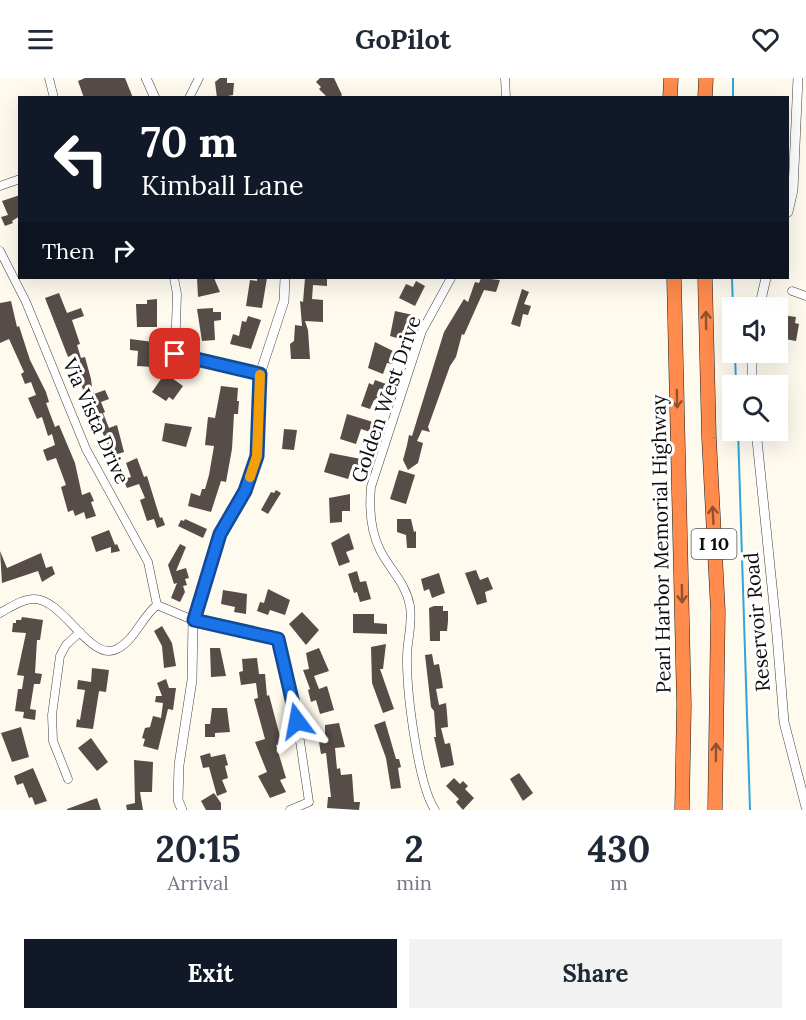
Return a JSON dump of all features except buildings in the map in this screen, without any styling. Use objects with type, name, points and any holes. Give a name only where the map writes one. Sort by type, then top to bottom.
[{"type":"highway","points":[[670,78],[670,96]]},
{"type":"highway","points":[[705,96],[706,78]]},
{"type":"highway","name":"Pearl Harbor Memorial Highway","points":[[674,279],[684,705],[682,810]]},
{"type":"highway","name":"I 10","points":[[705,279],[709,438],[718,612],[716,810]]},
{"type":"street","points":[[49,78],[54,96]]},
{"type":"street","points":[[146,78],[154,96]]},
{"type":"street","points":[[190,96],[199,78]]},
{"type":"street","points":[[505,78],[506,96]]},
{"type":"street","points":[[789,208],[793,190],[798,78]]},
{"type":"street","points":[[0,186],[18,180]]},
{"type":"street","name":"Via Vista Drive","points":[[0,251],[26,302],[86,449],[148,561],[157,605]]},
{"type":"street","points":[[174,279],[177,294],[175,354],[260,374]]},
{"type":"street","points":[[182,810],[178,800],[179,765],[192,680],[194,620],[220,534],[245,491],[257,456],[260,374],[284,301],[285,279]]},
{"type":"street","name":"Golden West Drive","points":[[435,810],[425,787],[406,660],[411,634],[410,607],[403,583],[380,551],[369,509],[371,487],[422,331],[451,279]]},
{"type":"street","points":[[762,297],[766,279]]},
{"type":"street","points":[[792,291],[806,296]]},
{"type":"street","name":"Reservoir Road","points":[[757,441],[784,722],[806,807]]},
{"type":"street","points":[[0,613],[26,600],[40,600],[54,606],[101,650],[114,651],[129,641],[138,626],[157,605],[194,620],[278,639],[297,721],[309,802],[290,810]]},
{"type":"street","points":[[68,778],[53,741],[52,715],[60,656],[66,645],[80,632]]},
{"type":"waterway","points":[[733,78],[733,96]]},
{"type":"waterway","points":[[732,279],[733,297]]},
{"type":"waterway","points":[[735,363],[736,375]]},
{"type":"waterway","points":[[738,441],[750,810]]},
{"type":"slow traffic","points":[[250,477],[257,456],[260,375]]},
{"type":"route","points":[[175,354],[260,374],[257,456],[245,491],[220,534],[194,620],[278,639],[297,721]]}]
